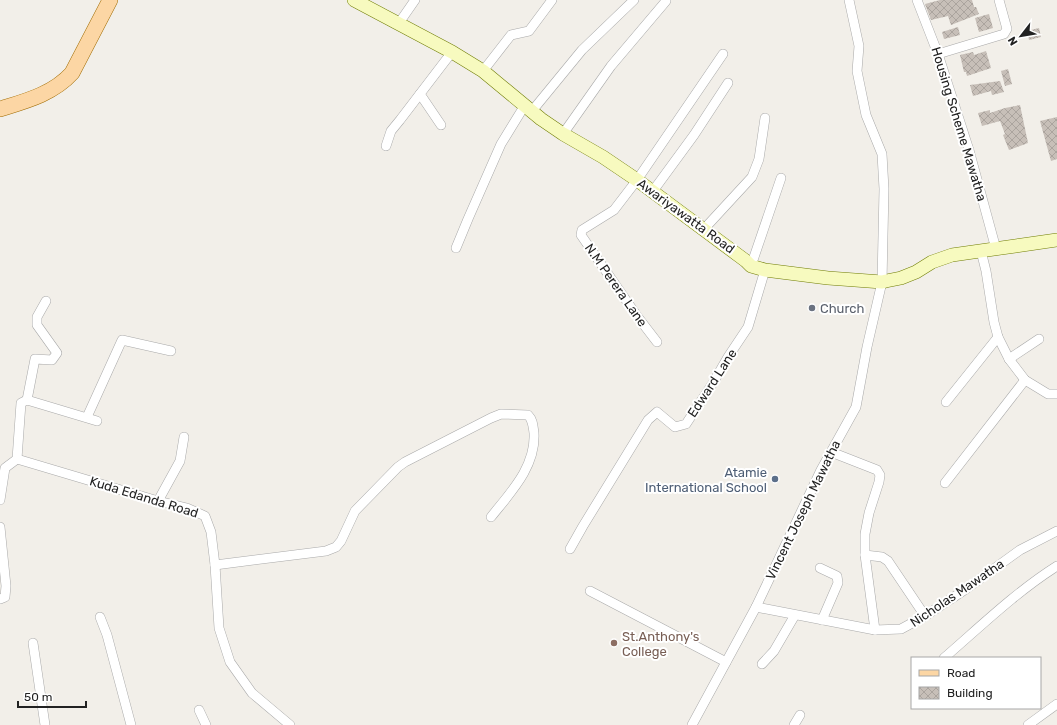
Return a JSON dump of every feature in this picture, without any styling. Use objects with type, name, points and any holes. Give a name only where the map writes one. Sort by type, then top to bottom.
[{"type":"main road","points":[[0,109],[28,101],[55,88],[66,80],[72,73],[110,0]]},
{"type":"street","name":"Awariyawatta Road","points":[[354,0],[452,52],[483,71],[528,108],[563,134],[604,158],[653,191],[751,266],[765,270],[828,278],[882,282],[901,278],[916,272],[932,262],[952,255],[1057,240]]},
{"type":"street","points":[[399,23],[415,0]]},
{"type":"street","points":[[483,71],[511,35],[529,31],[552,0]]},
{"type":"street","points":[[456,248],[501,144],[528,108],[582,50],[634,0]]},
{"type":"street","name":"Vincent Joseph Mawatha","points":[[692,725],[756,606],[821,470],[856,407],[867,347],[882,282],[884,189],[882,154],[866,115],[857,71],[859,46],[849,0]]},
{"type":"street","name":"Housing Scheme Mawatha","points":[[918,0],[938,54],[969,150],[996,249]]},
{"type":"street","points":[[938,54],[1004,34],[1007,29],[999,0]]},
{"type":"street","points":[[563,134],[612,66],[666,1]]},
{"type":"street","points":[[386,146],[390,131],[452,52]]},
{"type":"street","name":"N.M Perera Lane","points":[[657,342],[637,316],[581,235],[582,230],[614,210],[637,180],[723,54]]},
{"type":"street","points":[[653,191],[694,135],[728,83]]},
{"type":"street","points":[[420,94],[441,125]]},
{"type":"street","points":[[704,229],[752,177],[759,159],[765,118]]},
{"type":"street","points":[[751,266],[781,178]]},
{"type":"street","points":[[981,251],[986,271],[994,322],[998,337],[1009,359],[1025,380],[1048,394],[1057,394]]},
{"type":"street","name":"Edward Lane","points":[[570,549],[648,420],[657,412],[675,427],[686,424],[748,327],[765,270]]},
{"type":"street","points":[[27,400],[35,359],[52,360],[57,353],[37,325],[37,317],[46,301]]},
{"type":"street","points":[[946,402],[998,337]]},
{"type":"street","points":[[1009,359],[1039,339]]},
{"type":"street","points":[[87,418],[122,340],[171,351]]},
{"type":"street","points":[[945,484],[1025,380]]},
{"type":"street","points":[[0,500],[5,468],[17,459],[21,403],[27,400],[97,421]]},
{"type":"street","points":[[215,566],[326,551],[336,547],[341,541],[355,512],[398,467],[501,414],[528,415],[532,420],[534,437],[529,464],[519,482],[490,517]]},
{"type":"street","points":[[158,501],[180,461],[184,437]]},
{"type":"street","points":[[831,452],[877,470],[880,475],[869,513],[865,534],[865,555],[875,630]]},
{"type":"street","name":"Kuda Edanda Road","points":[[17,459],[158,501],[187,508],[205,516],[211,532],[219,628],[230,662],[252,693],[290,725]]},
{"type":"street","points":[[0,527],[6,586],[5,597],[0,599]]},
{"type":"street","name":"Nicholas Mawatha","points":[[756,606],[875,630],[901,629],[925,616],[966,589],[1020,550],[1057,531]]},
{"type":"street","points":[[865,555],[882,557],[888,561],[925,616]]},
{"type":"street","points":[[945,657],[1041,576],[1057,566]]},
{"type":"street","points":[[820,568],[836,576],[838,583],[822,620]]},
{"type":"street","points":[[590,591],[726,662]]},
{"type":"street","points":[[762,664],[774,652],[795,615]]},
{"type":"street","points":[[100,617],[107,635],[131,725]]},
{"type":"street","points":[[33,643],[45,725]]},
{"type":"street","points":[[1028,725],[1057,704]]},
{"type":"street","points":[[199,710],[206,725]]},
{"type":"street","points":[[794,725],[800,715]]},
{"type":"building","points":[[940,0],[972,0],[974,7],[976,7],[979,14],[951,25],[948,16],[931,20],[925,4]]},
{"type":"building","points":[[989,14],[993,28],[979,32],[975,18]]},
{"type":"building","points":[[958,27],[960,35],[944,39],[942,32]]},
{"type":"building","points":[[1039,28],[1041,37],[1029,40],[1027,31]]},
{"type":"building","points":[[986,51],[991,68],[967,76],[966,72],[964,72],[960,55],[973,52],[974,55]]},
{"type":"building","points":[[1008,69],[1012,84],[1005,86],[1001,71]]},
{"type":"building","points":[[1000,81],[1004,92],[992,95],[991,91],[973,96],[970,85]]},
{"type":"building","points":[[1020,105],[1028,143],[1009,150],[1003,135],[1005,134],[1000,121],[982,126],[978,113],[990,110],[990,113]]},
{"type":"building","points":[[1057,117],[1057,159],[1051,161],[1040,121]]},
{"type":"place","name":"Church","points":[[812,308]]},
{"type":"place","name":"Atamie International School","points":[[775,479]]},
{"type":"place","name":"St.Anthony's College","points":[[614,643]]}]
